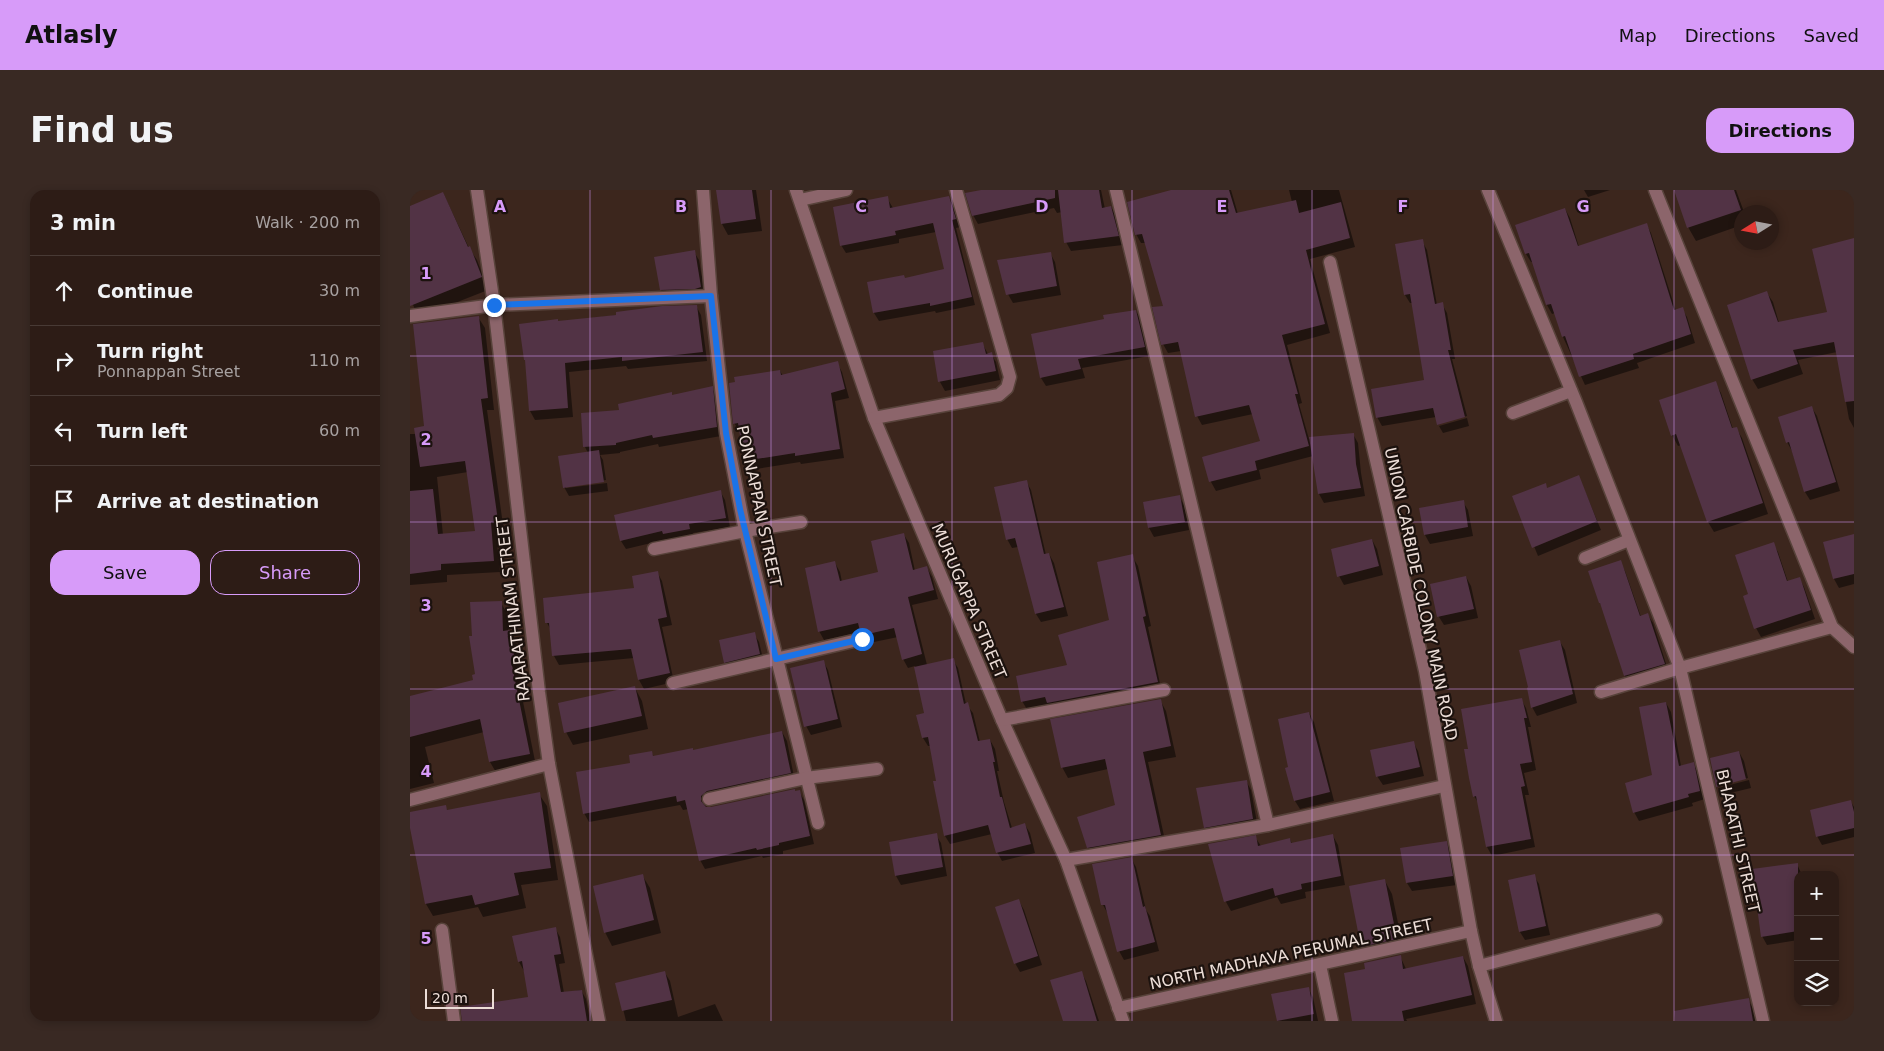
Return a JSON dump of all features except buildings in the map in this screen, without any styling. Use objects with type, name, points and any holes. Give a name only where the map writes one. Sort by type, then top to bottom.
[{"type":"street","name":"RAJARATHINAM STREET","points":[[477,190],[494,305],[549,764],[599,1021]]},
{"type":"street","name":"PONNAPPAN STREET","points":[[703,190],[711,296],[726,433],[745,531],[818,823]]},
{"type":"street","points":[[798,195],[846,190]]},
{"type":"street","points":[[874,418],[999,395],[1007,388],[1010,377],[956,190]]},
{"type":"street","points":[[1116,190],[1268,825]]},
{"type":"street","name":"BHARATHI STREET","points":[[1488,190],[1571,392],[1680,668],[1763,1021]]},
{"type":"street","points":[[1656,190],[1832,627],[1854,647]]},
{"type":"street","name":"MURUGAPPA STREET","points":[[798,195],[874,418],[1002,720],[1066,860],[1123,1021]]},
{"type":"street","name":"UNION CARBIDE COLONY MAIN ROAD","points":[[1330,262],[1425,672],[1471,931],[1479,966],[1496,1021]]},
{"type":"street","points":[[410,316],[494,305],[711,296]]},
{"type":"street","points":[[1513,413],[1571,392]]},
{"type":"street","points":[[654,549],[801,522]]},
{"type":"street","points":[[1585,558],[1629,540]]},
{"type":"street","points":[[1601,692],[1680,668],[1832,627]]},
{"type":"street","points":[[673,683],[862,639]]},
{"type":"street","points":[[1002,720],[1164,690]]},
{"type":"street","points":[[410,800],[549,764]]},
{"type":"street","points":[[709,799],[806,778],[877,769]]},
{"type":"street","points":[[1066,860],[1268,825],[1444,786]]},
{"type":"street","points":[[1479,966],[1656,920]]},
{"type":"street","points":[[442,930],[454,1021]]},
{"type":"street","name":"NORTH MADHAVA PERUMAL STREET","points":[[1118,1008],[1471,931]]},
{"type":"street","points":[[1320,965],[1332,1021]]},
{"type":"route","points":[[494,305],[711,296],[726,433],[740,509],[776,659],[862,639]]}]
